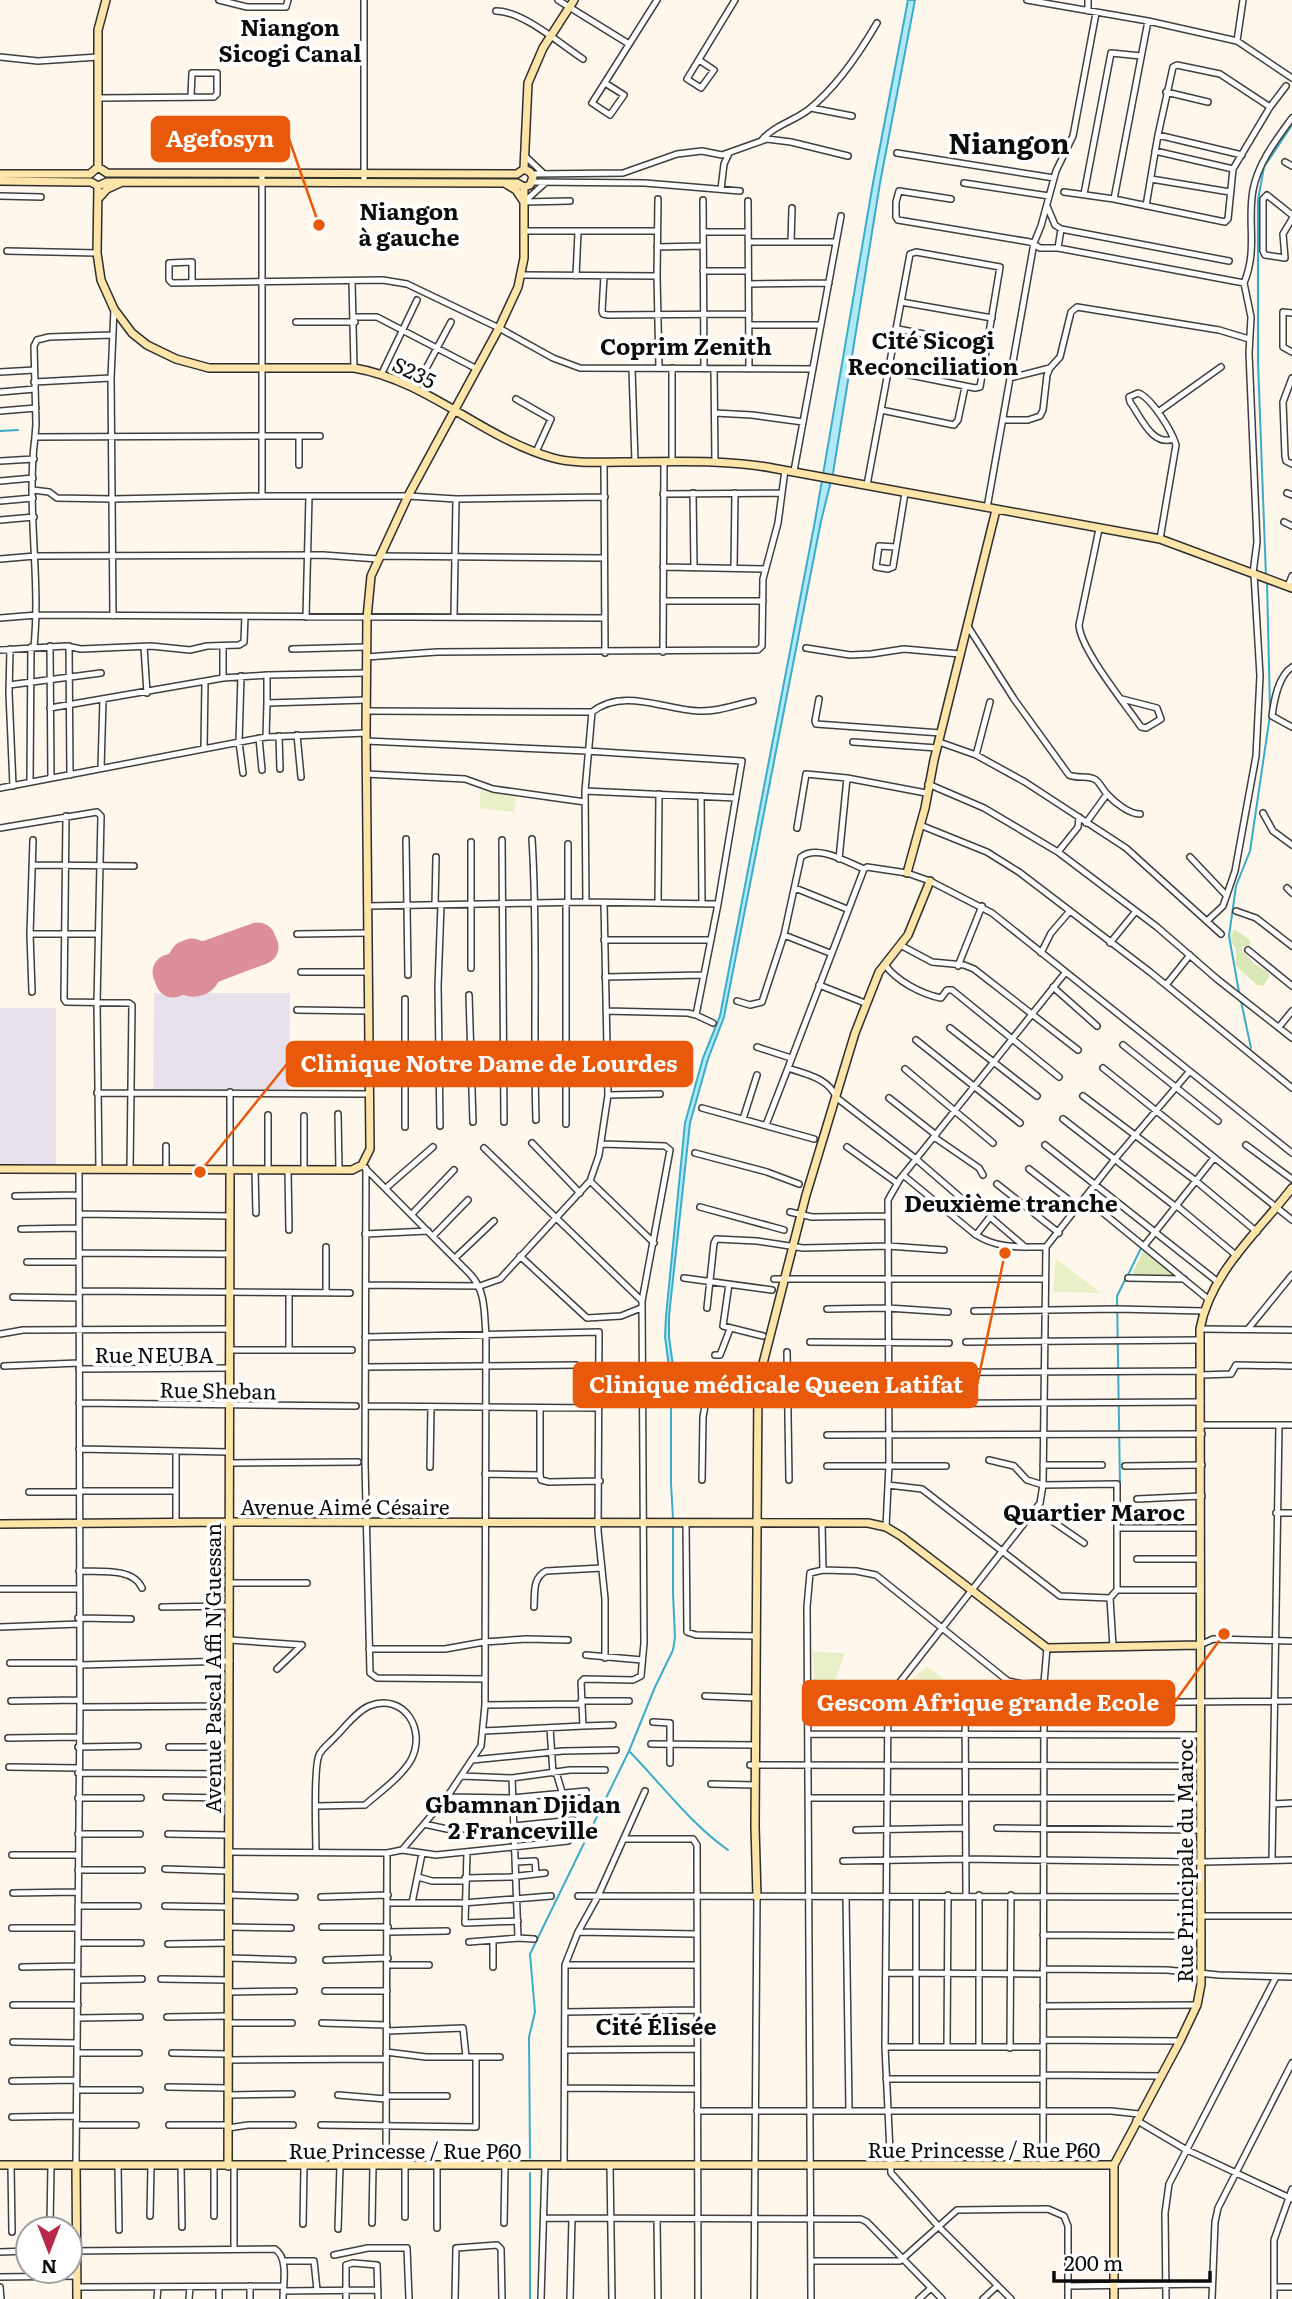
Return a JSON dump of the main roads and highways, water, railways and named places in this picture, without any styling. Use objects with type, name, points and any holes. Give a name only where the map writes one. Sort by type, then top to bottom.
[{"type":"water","points":[[908,0],[915,0],[880,183],[833,473],[821,521],[724,1017],[708,1059],[690,1123],[669,1316],[673,1366],[669,1367],[665,1337],[666,1316],[685,1123],[703,1058],[720,1016],[815,521],[873,183]]},
{"type":"waterway","points":[[1266,577],[1258,362],[1258,200],[1264,167],[1292,125]]},
{"type":"waterway","points":[[0,431],[18,430]]},
{"type":"waterway","points":[[1267,582],[1270,710]]},
{"type":"waterway","points":[[1239,992],[1229,936],[1236,886],[1250,851],[1270,715]]},
{"type":"waterway","points":[[1241,1001],[1251,1048]]},
{"type":"waterway","points":[[1128,1275],[1141,1248]]},
{"type":"waterway","points":[[1120,1486],[1117,1296],[1125,1280]]},
{"type":"waterway","points":[[671,1367],[673,1519]]},
{"type":"waterway","points":[[530,2158],[529,2037],[535,2012],[530,1954],[629,1751],[673,1650],[673,1524]]},
{"type":"waterway","points":[[630,1752],[689,1816],[728,1850]]},
{"type":"waterway","points":[[530,2173],[530,2299]]},
{"type":"place","name":"Agefosyn","points":[[319,225]]},
{"type":"place","name":"Clinique Notre Dame de Lourdes","points":[[200,1172]]},
{"type":"place","name":"Clinique médicale Queen Latifat","points":[[1005,1253]]},
{"type":"place","name":"Gescom Afrique grande Ecole","points":[[1224,1634]]},
{"type":"district","name":"Niangon Sicogi Canal","points":[[290,39]]},
{"type":"district","name":"Niangon","points":[[1009,142]]},
{"type":"district","name":"Niangon à gauche","points":[[409,223]]},
{"type":"district","name":"Coprim Zenith","points":[[686,345]]},
{"type":"district","name":"Cité Sicogi Reconciliation","points":[[933,352]]},
{"type":"district","name":"Deuxième tranche","points":[[1011,1202]]},
{"type":"district","name":"Quartier Maroc","points":[[1094,1511]]},
{"type":"district","name":"Gbamnan Djidan 2 Franceville","points":[[523,1816]]},
{"type":"district","name":"Cité Élisée","points":[[656,2025]]}]
